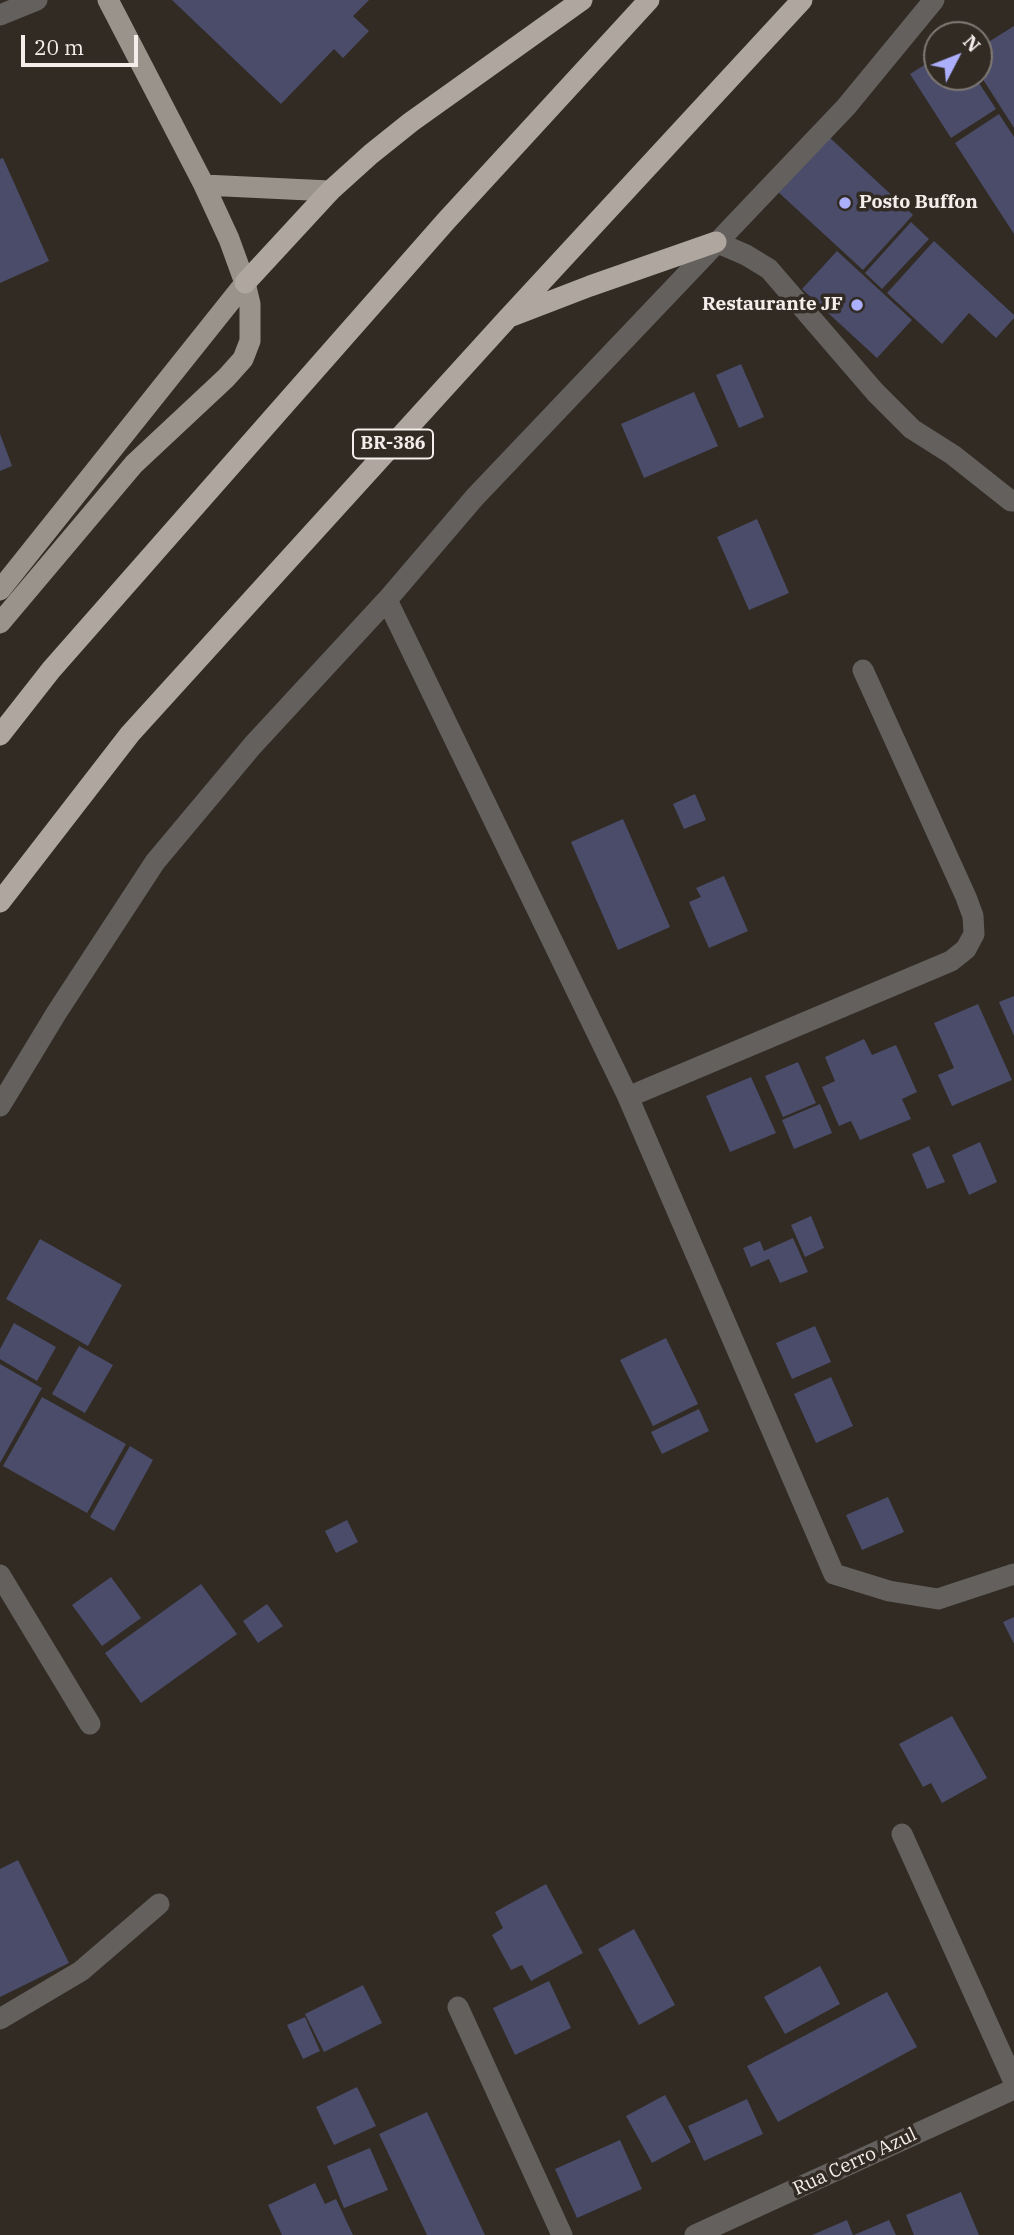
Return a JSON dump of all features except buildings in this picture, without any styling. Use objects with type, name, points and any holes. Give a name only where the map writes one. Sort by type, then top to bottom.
[{"type":"highway","points":[[0,735],[61,660],[437,232],[649,0]]},
{"type":"highway","name":"BR-386","points":[[0,901],[130,734],[507,318],[802,0]]},
{"type":"highway","points":[[246,283],[330,191],[411,122],[576,2]]},
{"type":"highway","points":[[507,318],[716,242]]},
{"type":"main road","points":[[0,622],[134,464],[243,359],[250,341],[251,322],[246,283],[229,239],[108,0]]},
{"type":"main road","points":[[204,185],[330,191]]},
{"type":"main road","points":[[0,590],[246,283]]},
{"type":"street","points":[[0,15],[37,0]]},
{"type":"street","points":[[0,1106],[57,1012],[155,862],[254,745],[387,600],[475,497],[846,107],[934,0]]},
{"type":"street","points":[[716,242],[746,255],[769,270],[875,392],[912,429],[953,455],[1014,501]]},
{"type":"street","points":[[387,600],[628,1097],[834,1574],[889,1591],[938,1599],[1014,1574]]},
{"type":"street","points":[[628,1097],[951,961],[966,949],[974,934],[973,916],[966,897],[863,670]]},
{"type":"street","points":[[0,1575],[90,1724]]},
{"type":"street","points":[[902,1834],[1014,2082]]},
{"type":"street","points":[[0,2019],[81,1971],[159,1904]]},
{"type":"street","points":[[458,2007],[562,2235]]},
{"type":"street","name":"Rua Cerro Azul","points":[[695,2235],[1014,2089]]},
{"type":"place","name":"Posto Buffon","points":[[845,203]]},
{"type":"place","name":"Restaurante JF","points":[[857,305]]}]
